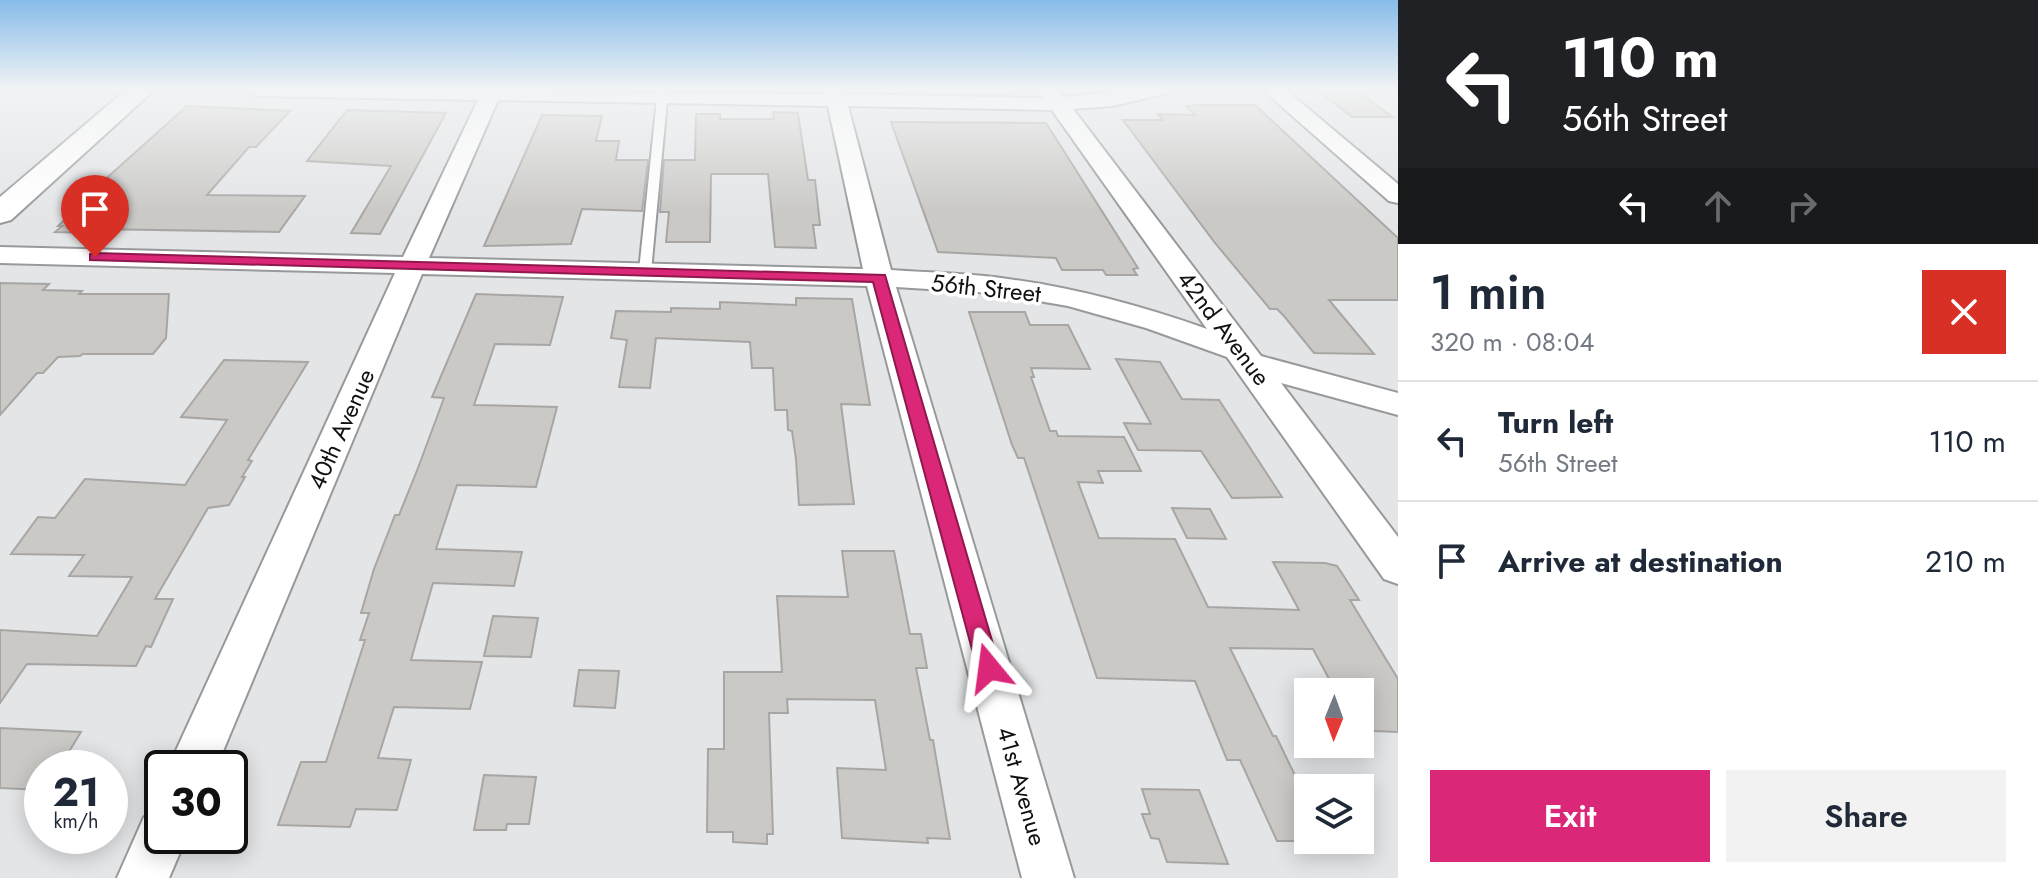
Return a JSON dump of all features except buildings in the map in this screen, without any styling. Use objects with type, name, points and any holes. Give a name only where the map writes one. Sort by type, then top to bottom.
[{"type":"main road","points":[[0,213],[95,131]]},
{"type":"street","name":"40th Avenue","points":[[200,750],[474,131]]},
{"type":"street","name":"41st Avenue","points":[[844,131],[879,278],[1048,878]]},
{"type":"street","name":"42nd Avenue","points":[[1078,131],[1398,567]]},
{"type":"street","points":[[1321,131],[1398,196]]},
{"type":"street","name":"56th Street","points":[[0,255],[879,278],[1008,287],[1086,302],[1183,330],[1247,358],[1398,404]]},
{"type":"street","points":[[143,878],[154,854]]},
{"type":"lane","points":[[645,271],[658,131]]},
{"type":"route","points":[[95,257],[879,278],[989,668]]}]
